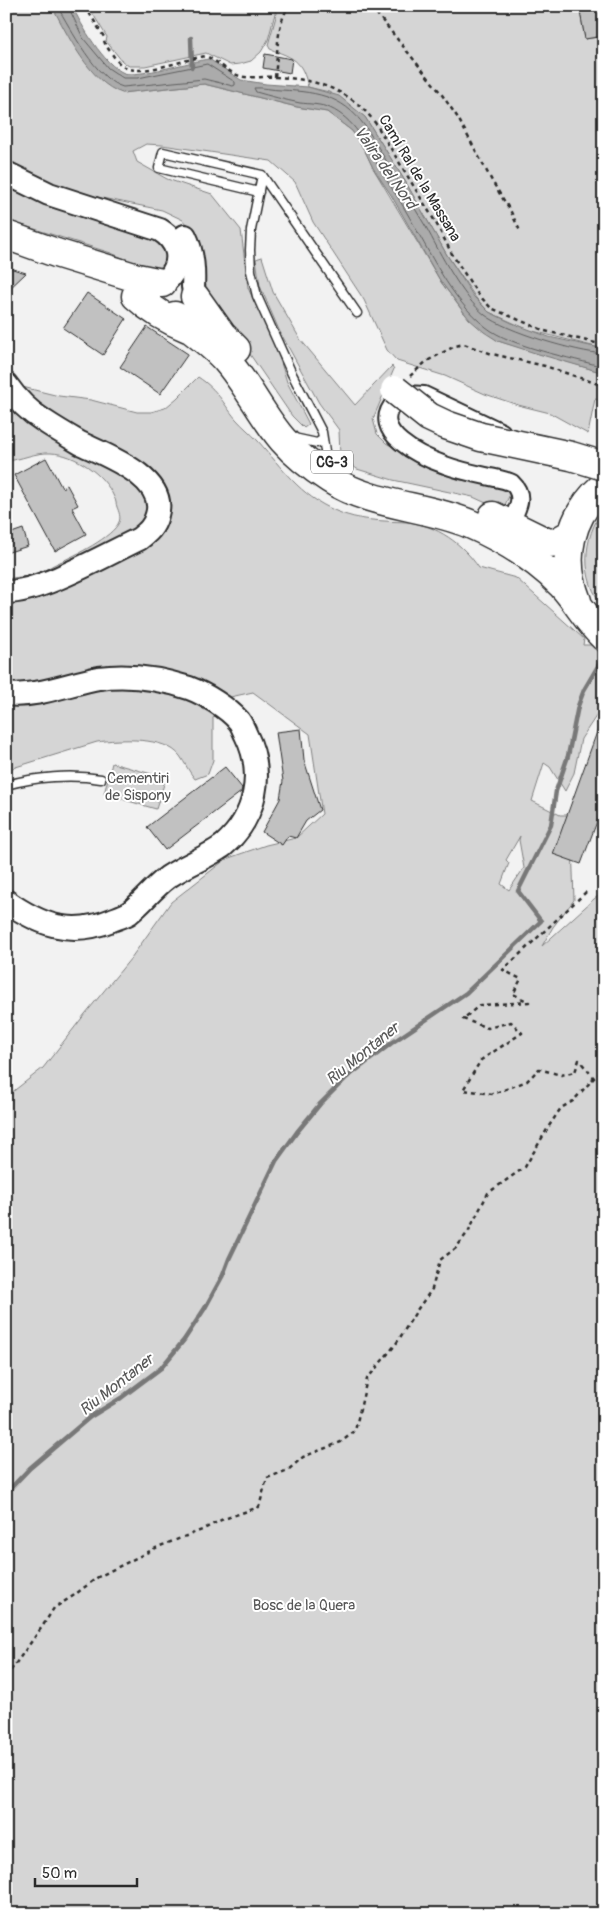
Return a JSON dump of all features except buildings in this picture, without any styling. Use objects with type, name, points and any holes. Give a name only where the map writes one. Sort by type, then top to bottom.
[{"type":"highway","name":"CG-3","points":[[6,235],[56,253],[137,278],[172,298],[222,335],[248,364],[287,422],[352,474],[364,480],[463,504],[521,538],[590,623],[604,637]]},
{"type":"highway","name":"CG-3","points":[[6,250],[99,281],[172,298],[201,337],[226,360],[277,432],[297,454],[330,479],[349,489],[382,500],[442,514],[489,533],[548,542],[557,542],[571,534]]},
{"type":"highway","points":[[394,398],[446,425],[494,440],[552,452],[604,466]]},
{"type":"highway","points":[[552,452],[565,458],[576,467],[585,480],[587,490],[585,505]]},
{"type":"highway","name":"CG-3","points":[[578,606],[571,587],[568,569],[568,551],[571,534],[585,505],[604,485]]},
{"type":"main road","points":[[6,173],[63,199],[157,217],[175,224],[187,238],[194,273],[172,298]]},
{"type":"main road","points":[[6,384],[23,406],[43,421],[138,473],[155,490],[159,505],[153,526],[148,533],[139,539],[30,589],[6,592]]},
{"type":"main road","points":[[6,694],[42,691],[100,678],[157,680],[190,689],[214,700],[239,721],[250,744],[257,772],[253,798],[244,822],[223,845],[167,878],[128,914],[96,927],[70,929],[49,925],[6,901]]},
{"type":"street","points":[[521,538],[520,501],[516,487],[508,480],[444,465],[397,439],[387,424],[394,398],[412,394],[424,395],[528,444],[604,470]]},
{"type":"lane","points":[[259,192],[159,168],[163,152],[262,175],[357,313]]},
{"type":"lane","points":[[262,175],[251,230],[251,271],[257,296],[292,374],[322,432],[317,446]]},
{"type":"lane","points":[[277,432],[317,446],[349,489]]},
{"type":"lane","points":[[6,785],[18,782],[86,776],[102,779]]},
{"type":"path","name":"Camí Ral de la Massana","points":[[85,6],[104,36],[103,41],[116,60],[128,69],[142,69],[206,56],[240,76],[275,76],[309,80],[325,84],[340,91],[368,113],[436,223],[472,286],[491,308],[545,331],[604,345]]},
{"type":"path","points":[[275,76],[283,15],[289,6]]},
{"type":"path","points":[[372,6],[440,92],[458,118],[511,212],[520,232]]},
{"type":"path","points":[[415,6],[442,6]]},
{"type":"path","points":[[394,398],[419,367],[455,346],[464,344],[492,354],[545,366],[604,386]]},
{"type":"path","points":[[586,892],[503,970],[520,979],[513,994],[529,1002],[480,1005],[463,1019],[488,1028],[511,1022],[522,1033],[481,1060],[463,1090],[493,1094],[527,1081],[539,1069],[561,1075],[575,1072],[579,1060],[594,1078]]},
{"type":"path","points":[[6,1677],[54,1608],[107,1572],[160,1546],[202,1530],[220,1520],[259,1507],[267,1478],[288,1470],[303,1456],[341,1442],[355,1431],[367,1379],[396,1344],[432,1290],[440,1260],[456,1248],[468,1232],[488,1193],[526,1167],[561,1108],[573,1101],[594,1078],[604,1071]]},
{"type":"green space","points":[[6,6],[52,6],[69,36],[122,93],[204,84],[297,107],[327,112],[352,131],[441,282],[464,313],[498,341],[604,373],[604,401],[595,399],[588,434],[550,413],[485,394],[445,376],[397,361],[387,350],[364,300],[313,222],[295,182],[271,161],[162,145],[146,144],[133,151],[137,162],[167,179],[212,194],[241,230],[248,288],[277,350],[287,382],[309,424],[304,428],[292,416],[249,353],[219,321],[215,304],[206,286],[192,233],[183,220],[162,210],[77,193],[46,181],[6,161]]},
{"type":"green space","points":[[88,6],[277,6],[268,40],[261,52],[251,61],[230,65],[206,53],[145,66],[129,66],[122,61],[106,41],[107,37]]},
{"type":"green space","points":[[279,6],[579,6],[585,39],[604,36],[604,349],[529,330],[489,312],[476,298],[447,255],[405,181],[365,117],[329,92],[308,87],[303,71],[296,61],[270,49],[268,45]]},
{"type":"green space","points":[[6,184],[162,240],[168,257],[158,269],[146,268],[111,253],[6,220]]},
{"type":"green space","points":[[262,257],[273,292],[300,339],[355,405],[392,366],[394,369],[373,419],[377,434],[386,443],[439,473],[460,480],[505,488],[510,494],[504,507],[495,507],[473,497],[393,480],[357,469],[340,456],[339,430],[319,403],[279,330],[260,286],[256,259]]},
{"type":"green space","name":"Bosc de la Quera","points":[[198,377],[215,392],[236,419],[292,480],[323,505],[353,517],[407,522],[429,527],[439,532],[465,551],[479,568],[516,578],[584,639],[583,645],[592,645],[604,653],[604,704],[581,739],[574,773],[565,791],[550,767],[544,763],[532,801],[560,815],[571,815],[574,900],[553,927],[542,946],[604,892],[604,1914],[6,1914],[6,1097],[43,1068],[131,958],[171,902],[226,859],[266,845],[296,838],[322,814],[310,734],[253,692],[226,698],[213,718],[213,760],[208,774],[195,779],[180,756],[173,750],[164,745],[141,740],[97,742],[6,770],[6,579],[36,574],[83,551],[109,534],[115,528],[120,518],[115,499],[109,489],[96,473],[79,461],[60,454],[51,453],[6,461],[6,383],[59,396],[91,400],[137,412],[151,412],[165,408]],"holes":[[[520,836],[524,868],[509,890],[501,884],[509,863],[506,860]]]},
{"type":"green space","points":[[604,509],[604,607],[596,596],[591,584],[587,558],[591,532]]},
{"type":"green space","name":"Cementiri de Sispony","points":[[112,763],[166,778],[156,809],[104,794]]},
{"type":"water","name":"Valira del Nord","points":[[52,6],[72,6],[87,34],[101,53],[108,62],[124,73],[141,73],[209,59],[241,80],[308,87],[339,96],[365,117],[474,297],[489,312],[512,323],[549,337],[604,349],[604,373],[498,341],[469,319],[441,282],[352,131],[327,112],[297,107],[204,84],[122,93],[110,88],[90,68],[72,43]]},
{"type":"waterway","points":[[191,38],[192,67]]},
{"type":"waterway","name":"Riu Montaner","points":[[6,1493],[30,1468],[90,1417],[121,1398],[161,1368],[184,1340],[205,1308],[223,1275],[276,1161],[320,1104],[346,1078],[393,1042],[466,993],[541,921],[518,891],[551,825],[556,791],[568,756],[578,706],[584,690],[604,656]]}]
